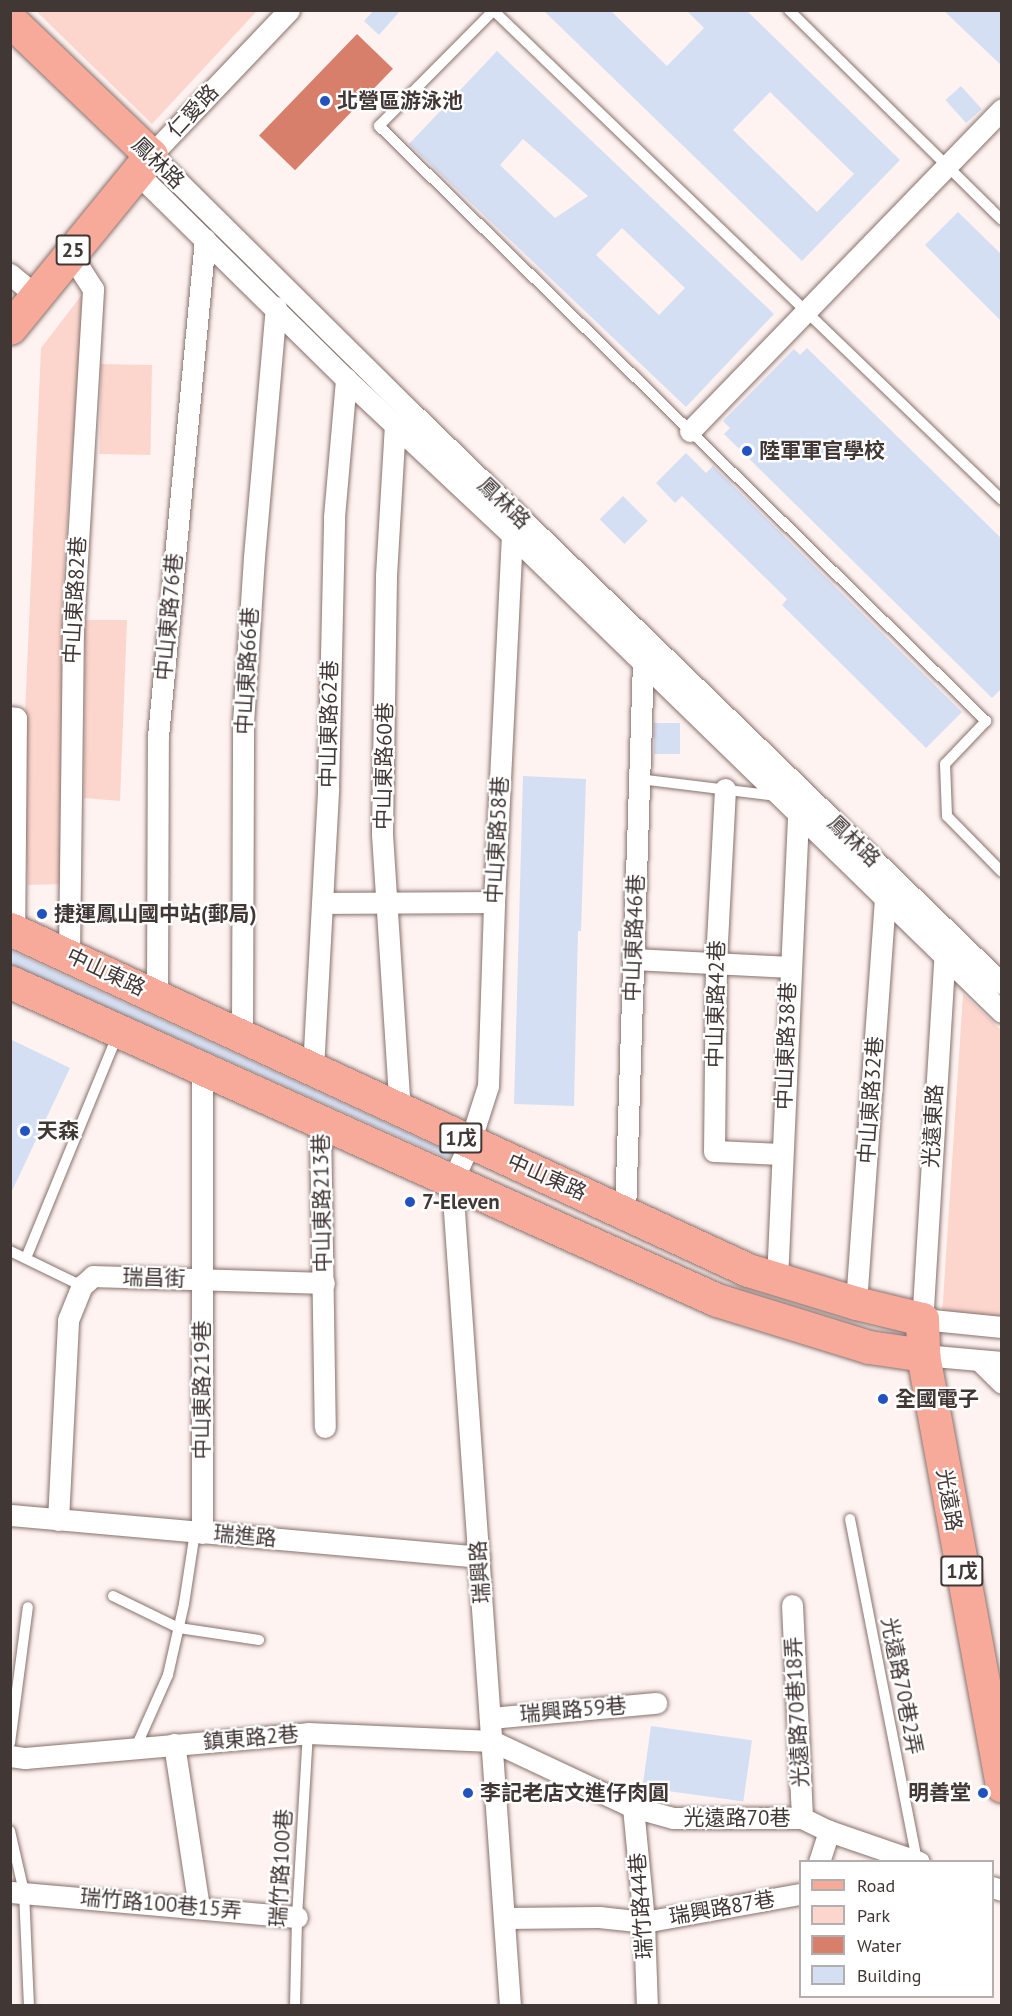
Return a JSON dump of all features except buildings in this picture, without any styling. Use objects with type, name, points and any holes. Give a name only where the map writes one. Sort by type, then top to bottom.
[{"type":"main road","name":"鳳林路","points":[[10,20],[144,164]]},
{"type":"main road","name":"鳳林路","points":[[10,49],[144,164]]},
{"type":"main road","name":"仁愛路","points":[[10,328],[144,164]]},
{"type":"main road","name":"中山東路","points":[[12,930],[625,1213],[777,1280],[922,1319]]},
{"type":"main road","name":"中山東路","points":[[10,982],[717,1300],[869,1347],[923,1355]]},
{"type":"main road","name":"光遠路","points":[[922,1319],[923,1355],[1002,1786]]},
{"type":"street","name":"仁愛路","points":[[144,164],[289,10]]},
{"type":"street","points":[[690,431],[1002,109]]},
{"type":"street","name":"鳳林路","points":[[144,164],[205,239],[276,307],[345,379],[512,536],[1002,1012]]},
{"type":"street","name":"鳳林路","points":[[144,164],[419,421],[1002,984]]},
{"type":"street","name":"中山東路76巷","points":[[157,995],[158,736],[205,239]]},
{"type":"street","name":"中山東路82巷","points":[[69,955],[73,627],[93,289],[70,253]]},
{"type":"street","points":[[10,274],[35,295]]},
{"type":"street","name":"中山東路66巷","points":[[242,1035],[243,723],[254,557],[276,307]]},
{"type":"street","name":"中山東路62巷","points":[[313,1069],[323,903],[334,517],[345,379]]},
{"type":"street","name":"中山東路60巷","points":[[395,424],[386,577],[382,834],[400,1108]]},
{"type":"street","name":"中山東路58巷","points":[[471,1142],[488,1086],[494,902],[512,536]]},
{"type":"street","name":"中山東路46巷","points":[[625,1213],[643,663]]},
{"type":"street","points":[[10,717],[16,718],[12,930]]},
{"type":"street","name":"中山東路42巷","points":[[725,789],[716,963],[714,1151],[782,1154]]},
{"type":"street","name":"中山東路38巷","points":[[777,1280],[798,813]]},
{"type":"street","name":"中山東路32巷","points":[[856,1303],[885,897]]},
{"type":"street","points":[[323,903],[494,902]]},
{"type":"street","name":"光遠東路","points":[[922,1319],[943,955],[948,933]]},
{"type":"street","points":[[634,959],[790,967]]},
{"type":"street","name":"中山東路219巷","points":[[198,1532],[202,1280],[202,1067]]},
{"type":"street","name":"中山東路213巷","points":[[320,1122],[324,1283]]},
{"type":"street","name":"瑞興路","points":[[471,1142],[452,1182],[510,2006]]},
{"type":"street","name":"瑞昌街","points":[[82,1286],[93,1276],[324,1283]]},
{"type":"street","points":[[324,1283],[325,1427]]},
{"type":"street","points":[[58,1520],[68,1320],[82,1286]]},
{"type":"street","name":"中山東路","points":[[922,1319],[1002,1327]]},
{"type":"street","name":"中山東路","points":[[923,1355],[1002,1362]]},
{"type":"street","points":[[980,1361],[1002,1383]]},
{"type":"street","name":"瑞進路","points":[[10,1515],[479,1557]]},
{"type":"street","name":"光遠路70巷18弄","points":[[792,1605],[802,1818]]},
{"type":"street","name":"瑞興路59巷","points":[[490,1718],[656,1703]]},
{"type":"street","name":"鎮東路2巷","points":[[10,1756],[25,1758],[308,1732],[492,1741]]},
{"type":"street","name":"光遠路70巷","points":[[492,1741],[633,1808],[673,1818],[802,1818],[829,1831],[915,1860]]},
{"type":"street","points":[[174,1744],[199,1908]]},
{"type":"street","name":"瑞竹路44巷","points":[[633,1808],[644,1922],[647,2006]]},
{"type":"street","points":[[820,1860],[829,1831]]},
{"type":"street","name":"瑞竹路100巷15弄","points":[[17,1892],[297,1917]]},
{"type":"street","name":"瑞興路87巷","points":[[504,1918],[599,1917],[644,1922],[799,1894]]},
{"type":"lane","points":[[789,10],[1002,220]]},
{"type":"lane","points":[[1002,500],[494,11],[379,126],[986,721],[945,764],[946,816],[1002,872]]},
{"type":"lane","points":[[639,779],[781,796]]},
{"type":"lane","points":[[26,1258],[120,1031]]},
{"type":"lane","points":[[10,1251],[82,1286]]},
{"type":"lane","name":"光遠路70巷2弄","points":[[850,1519],[918,1860]]},
{"type":"lane","points":[[136,1747],[168,1675],[198,1532]]},
{"type":"lane","points":[[113,1596],[179,1628],[259,1640]]},
{"type":"lane","points":[[10,1743],[28,1607]]},
{"type":"lane","name":"瑞竹路100巷","points":[[295,2006],[297,1917],[308,1732]]},
{"type":"lane","points":[[10,1831],[29,2006]]},
{"type":"green space","points":[[36,11],[257,11],[152,124]]},
{"type":"green space","points":[[84,292],[62,598],[63,884],[28,885],[23,760],[41,348]]},
{"type":"green space","points":[[101,364],[152,365],[150,455],[99,454]]},
{"type":"green space","points":[[85,620],[127,620],[120,801],[84,798]]},
{"type":"green space","points":[[963,994],[1001,1030],[1001,1322],[942,1316]]},
{"type":"water","name":"北營區游泳池","points":[[357,34],[393,69],[295,170],[259,135]]},
{"type":"place","name":"北營區游泳池","points":[[325,101]]},
{"type":"place","name":"陸軍軍官學校","points":[[747,451]]},
{"type":"place","name":"捷運鳳山國中站(郵局)","points":[[42,914]]},
{"type":"place","name":"天森","points":[[25,1131]]},
{"type":"place","name":"7-Eleven","points":[[410,1202]]},
{"type":"place","name":"全國電子","points":[[883,1399]]},
{"type":"place","name":"李記老店文進仔肉圓","points":[[468,1793]]},
{"type":"place","name":"明善堂","points":[[983,1793]]}]
